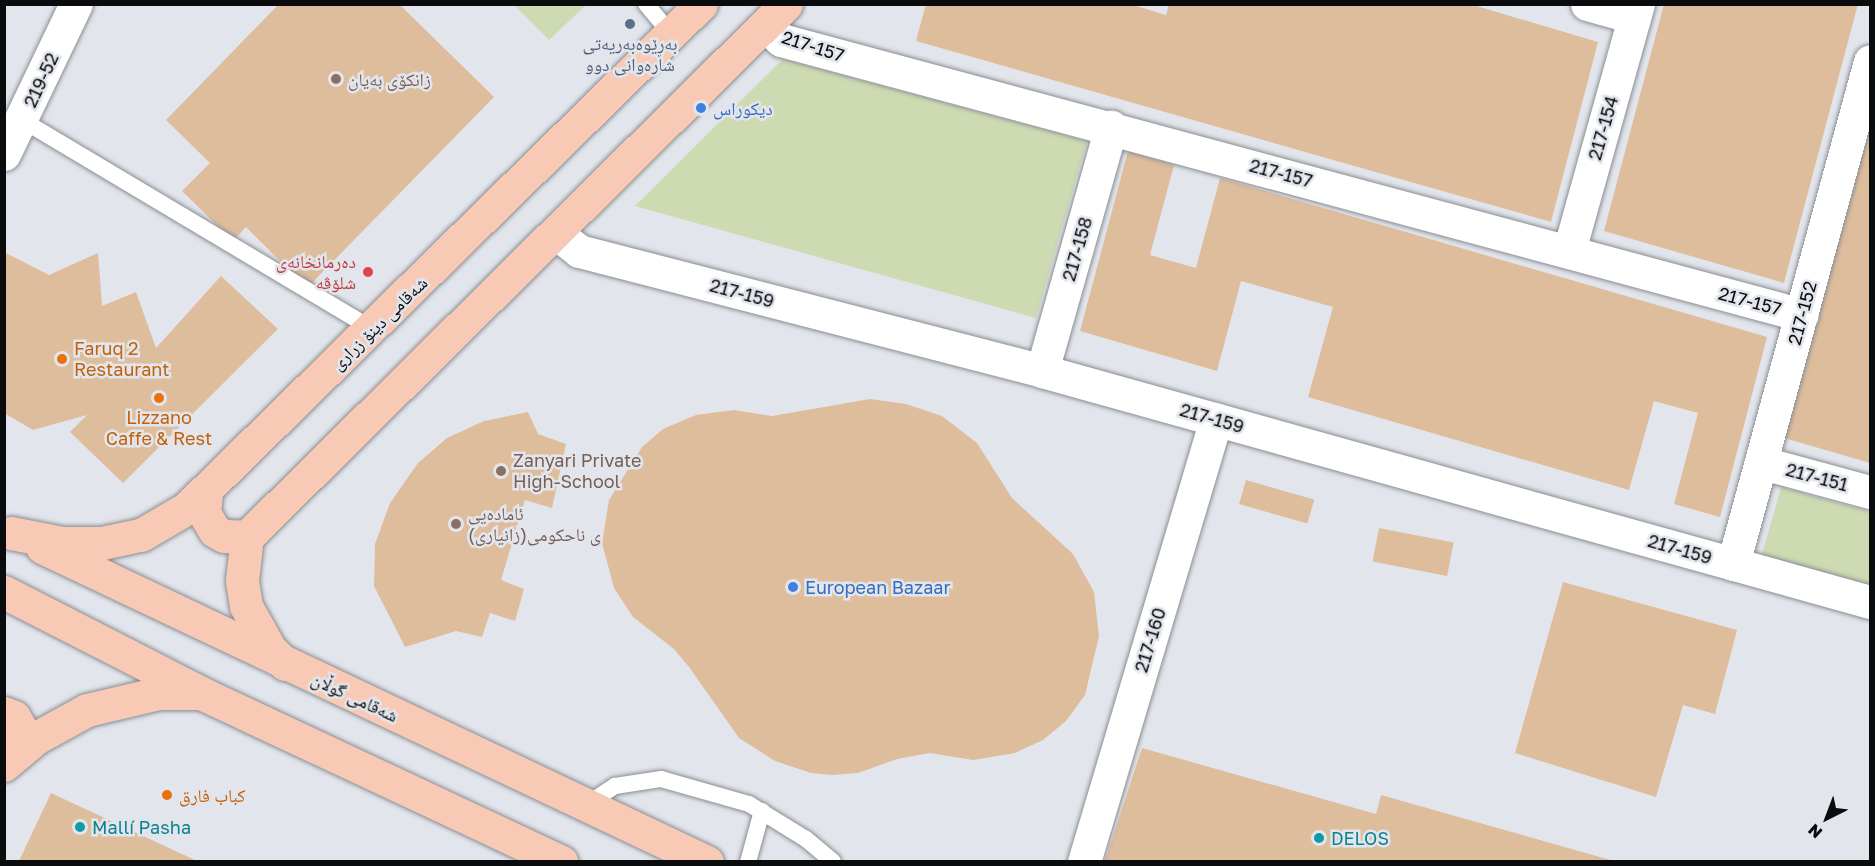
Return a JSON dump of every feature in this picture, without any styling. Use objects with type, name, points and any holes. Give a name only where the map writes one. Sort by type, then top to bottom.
[{"type":"main road","name":"شەقامی دینۆ زراری","points":[[8,531],[80,544],[123,540],[158,527],[206,493],[701,4]]},
{"type":"main road","points":[[285,664],[270,649],[246,606],[242,580],[247,537],[776,15]]},
{"type":"main road","points":[[206,493],[204,513],[215,531],[224,536],[247,537]]},
{"type":"main road","name":"شەقامی گوڵان","points":[[8,531],[585,806],[707,861]]},
{"type":"main road","points":[[4,592],[201,693],[561,861]]},
{"type":"main road","points":[[10,760],[36,738],[87,710],[159,693],[201,693]]},
{"type":"main road","points":[[4,713],[14,717],[22,731],[10,760]]},
{"type":"street","name":"219-52","points":[[4,154],[76,4]]},
{"type":"street","points":[[1587,4],[1636,11]]},
{"type":"street","name":"217-154","points":[[1569,251],[1636,11]]},
{"type":"street","name":"217-157","points":[[776,15],[781,40],[1111,127],[1802,315]]},
{"type":"street","name":"217-152","points":[[1734,564],[1870,62]]},
{"type":"street","name":"217-158","points":[[1042,371],[1111,127]]},
{"type":"street","name":"217-159","points":[[556,233],[579,251],[1042,371],[1870,602]]},
{"type":"street","name":"217-160","points":[[1083,861],[1216,419]]},
{"type":"street","name":"217-151","points":[[1763,463],[1870,492]]},
{"type":"lane","points":[[646,4],[672,35]]},
{"type":"lane","points":[[22,120],[372,329]]},
{"type":"lane","points":[[585,806],[615,786],[662,779],[718,793],[762,811],[836,860]]},
{"type":"lane","points":[[748,861],[762,811]]},
{"type":"green space","points":[[514,5],[586,5],[549,40]]},
{"type":"green space","points":[[783,59],[1087,141],[1036,318],[635,206]]},
{"type":"green space","points":[[1781,487],[1870,512],[1870,589],[1761,558]]},
{"type":"building","points":[[279,4],[399,4],[494,97],[307,288],[246,227],[233,241],[182,191],[210,163],[166,120]]},
{"type":"building","points":[[926,4],[1130,4],[1166,15],[1169,4],[1470,4],[1598,42],[1551,222],[916,41]]},
{"type":"building","points":[[1664,4],[1858,4],[1784,283],[1604,231]]},
{"type":"building","points":[[1870,125],[1870,463],[1784,438]]},
{"type":"building","points":[[1128,151],[1174,165],[1150,255],[1196,268],[1220,178],[1767,337],[1720,517],[1674,504],[1698,413],[1654,401],[1629,490],[1308,397],[1333,307],[1241,281],[1217,371],[1080,331]]},
{"type":"building","points":[[4,252],[49,275],[98,253],[102,306],[136,292],[156,348],[221,276],[278,329],[123,483],[70,432],[87,415],[33,430],[4,413]]},
{"type":"building","points":[[870,399],[906,404],[942,416],[977,443],[1012,498],[1073,554],[1094,592],[1099,636],[1085,695],[1066,721],[1043,740],[1015,753],[973,760],[930,753],[897,759],[858,773],[832,775],[811,773],[775,761],[739,738],[674,649],[633,617],[614,588],[602,543],[609,500],[642,447],[663,429],[696,415],[734,410],[772,416]]},
{"type":"building","points":[[528,412],[538,434],[566,444],[552,508],[525,500],[501,580],[524,589],[515,621],[490,613],[482,637],[456,631],[405,647],[374,586],[375,544],[390,503],[418,463],[447,438],[484,421]]},
{"type":"building","points":[[1246,480],[1314,500],[1307,524],[1239,504]]},
{"type":"building","points":[[1379,528],[1454,543],[1447,576],[1373,561]]},
{"type":"building","points":[[1563,582],[1737,630],[1715,714],[1683,705],[1656,797],[1515,753]]},
{"type":"building","points":[[1142,748],[1376,814],[1381,795],[1614,861],[1105,861]]},
{"type":"building","name":"Mallí Pasha","points":[[51,793],[197,861],[19,861]]},
{"type":"place","name":"بەڕێوەبەریەتی شارەوانی دوو","points":[[630,24]]},
{"type":"place","name":"زانکۆی بەیان","points":[[336,79]]},
{"type":"place","name":"ديكوراس","points":[[701,108]]},
{"type":"place","name":"دەرمانخانەی شلۆڤە","points":[[368,272]]},
{"type":"place","name":"Faruq 2 Restaurant","points":[[62,359]]},
{"type":"place","name":"Lizzano Caffe & Rest","points":[[159,398]]},
{"type":"place","name":"Zanyari Private High-School","points":[[501,471]]},
{"type":"place","name":"ئامادەیی (زانیاری)ی ناحکومی","points":[[456,524]]},
{"type":"place","name":"European Bazaar","points":[[793,587]]},
{"type":"place","name":"كباب فارق","points":[[167,795]]},
{"type":"place","name":"Mallí Pasha","points":[[80,827]]},
{"type":"place","name":"DELOS","points":[[1319,838]]}]
